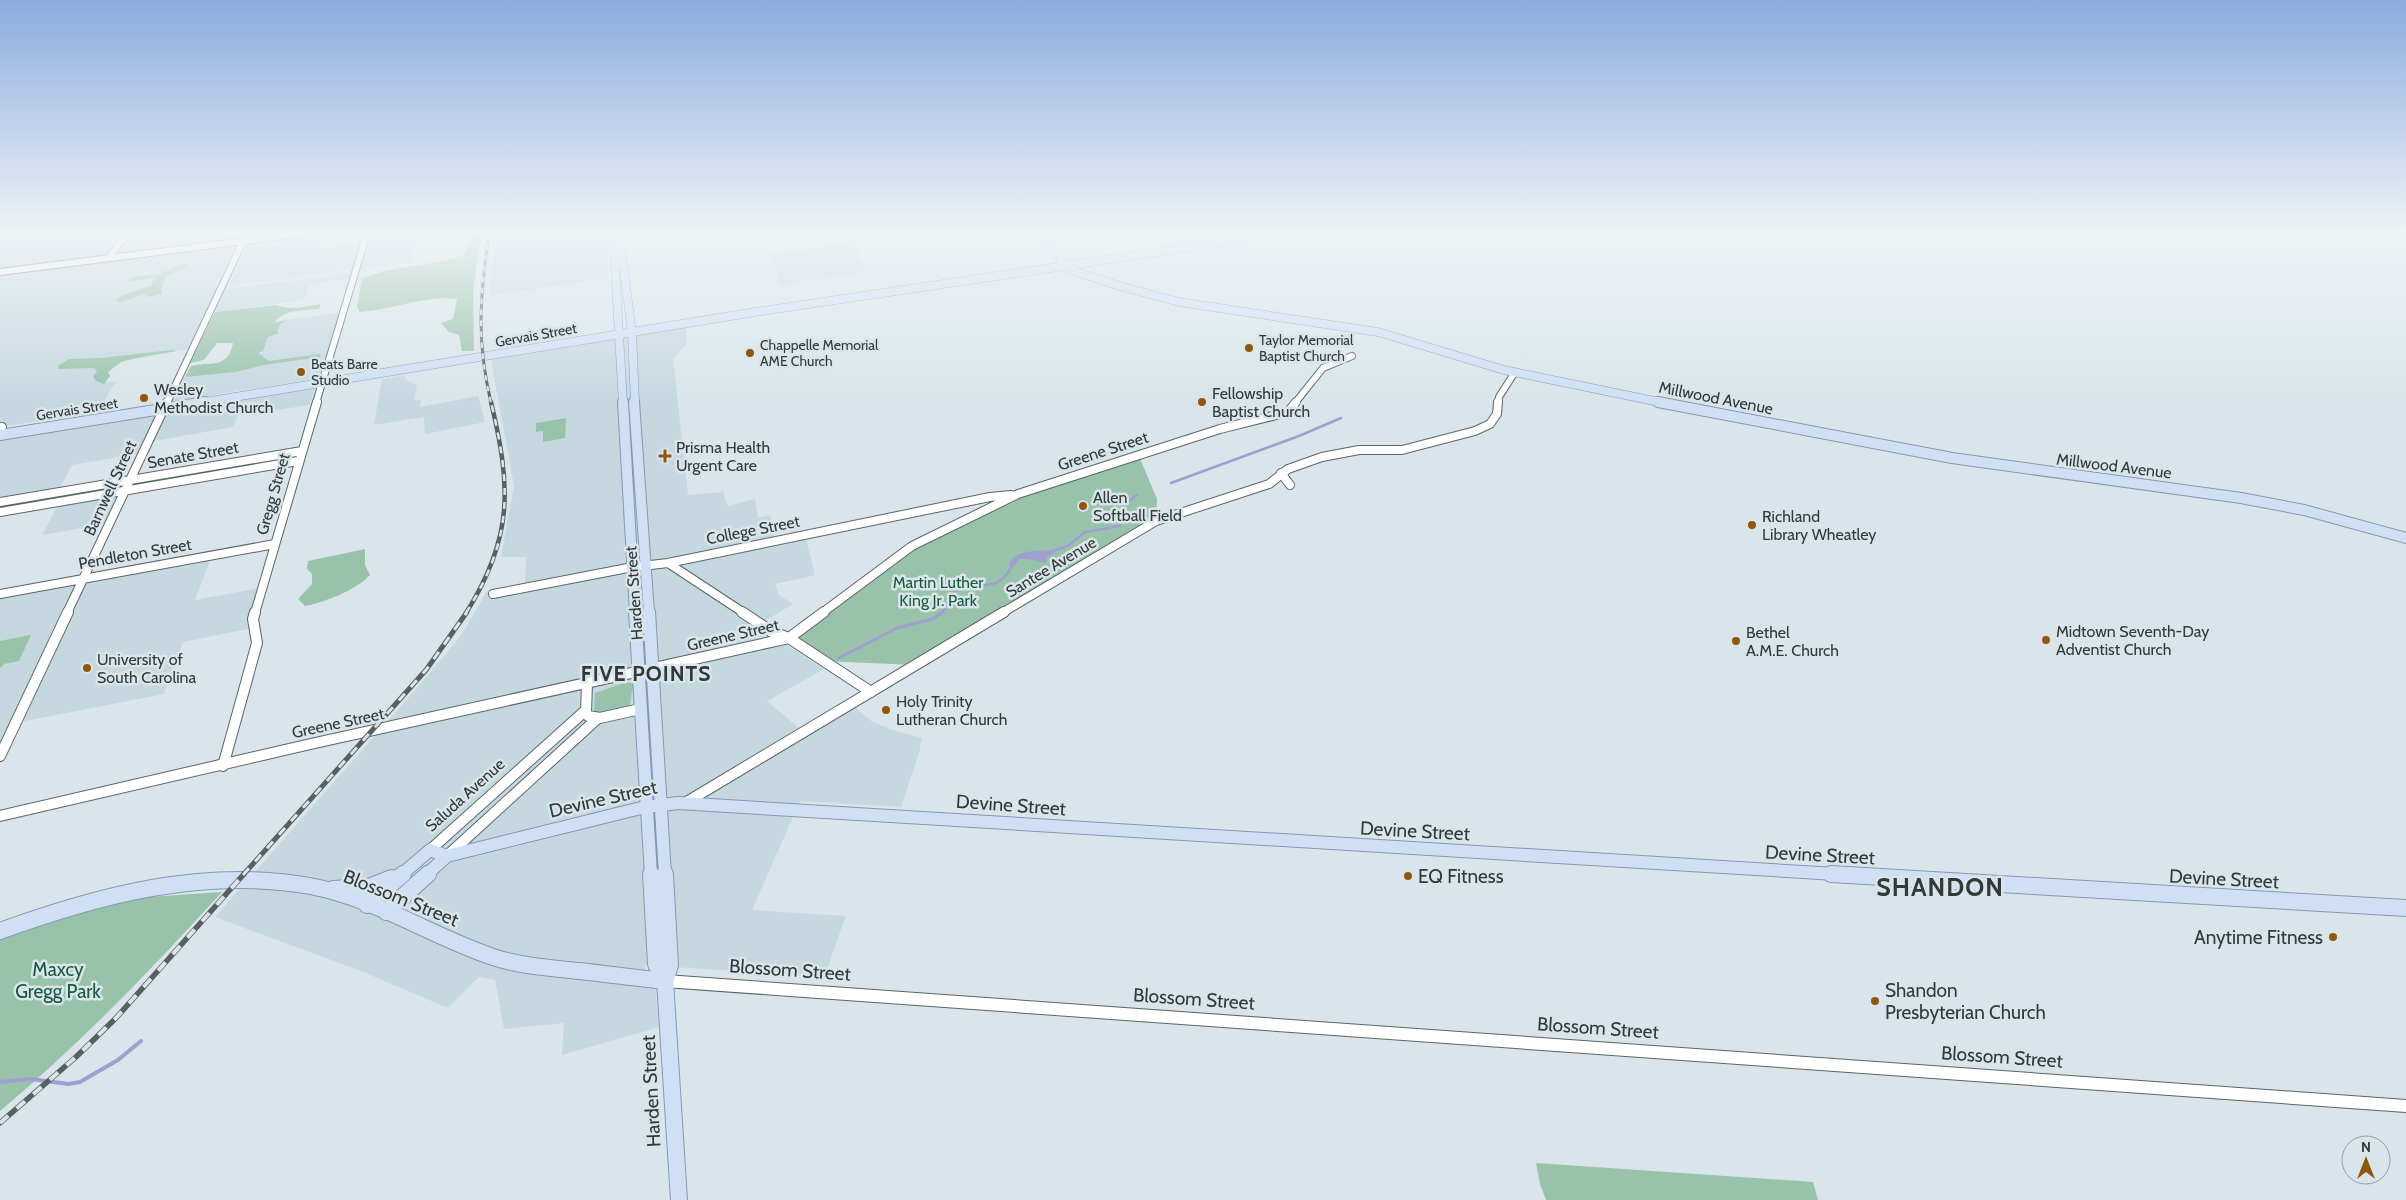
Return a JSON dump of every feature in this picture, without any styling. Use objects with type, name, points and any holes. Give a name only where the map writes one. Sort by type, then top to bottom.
[{"type":"main road","name":"Harden Street","points":[[617,289],[632,567],[640,672],[645,807],[656,964],[665,980]]},
{"type":"main road","name":"Harden Street","points":[[626,289],[631,330],[654,668],[670,965],[665,980],[679,1200]]},
{"type":"main road","name":"Gervais Street","points":[[0,430],[165,407],[631,330],[900,289]]},
{"type":"main road","name":"Millwood Avenue","points":[[1131,289],[1179,302],[1378,332],[1515,372],[1738,418],[1952,458],[2256,500],[2304,510],[2406,538]]},
{"type":"main road","name":"Devine Street","points":[[447,856],[645,807],[685,803],[1309,843],[2406,908]]},
{"type":"main road","points":[[430,850],[447,856]]},
{"type":"main road","name":"Saluda Avenue","points":[[367,905],[430,850]]},
{"type":"main road","name":"Saluda Avenue","points":[[386,912],[447,856]]},
{"type":"main road","points":[[326,890],[369,887],[405,871]]},
{"type":"main road","name":"Blossom Street","points":[[0,931],[86,903],[153,888],[188,883],[252,880],[294,884],[326,890],[386,912],[502,960],[665,980]]},
{"type":"street","name":"Barnwell Street","points":[[0,756],[220,289]]},
{"type":"street","name":"Gregg Street","points":[[223,766],[256,643],[253,619],[298,461],[350,289]]},
{"type":"street","name":"Greene Street","points":[[0,816],[223,766],[271,753],[789,638],[912,546],[1018,494],[1220,429],[1288,412],[1323,368],[1352,356]]},
{"type":"street","name":"Santee Avenue","points":[[685,803],[1156,521],[1269,484],[1281,473],[1303,462],[1322,456],[1359,450],[1402,450],[1474,431],[1490,424],[1498,414],[1499,397],[1515,372]]},
{"type":"street","name":"Senate Street","points":[[0,502],[302,450]]},
{"type":"street","name":"Senate Street","points":[[0,512],[298,461]]},
{"type":"street","points":[[1281,473],[1290,484]]},
{"type":"street","name":"College Street","points":[[493,594],[632,567],[668,563],[990,497],[1018,494]]},
{"type":"street","points":[[32,507],[37,496]]},
{"type":"street","name":"Pendleton Street","points":[[0,594],[274,544]]},
{"type":"street","points":[[668,563],[772,632],[789,638],[871,692]]},
{"type":"street","points":[[587,683],[586,710],[588,716],[598,718],[640,709]]},
{"type":"street","name":"Saluda Avenue","points":[[430,850],[586,710]]},
{"type":"street","name":"Saluda Avenue","points":[[447,856],[598,718]]},
{"type":"street","name":"Blossom Street","points":[[665,980],[2406,1106]]},
{"type":"shaded area","points":[[0,289],[223,289],[196,348],[114,360],[102,383],[116,381],[98,412],[0,427]]},
{"type":"shaded area","points":[[225,289],[308,289],[304,300],[214,312]]},
{"type":"shaded area","points":[[491,289],[532,289],[490,295]]},
{"type":"shaded area","points":[[339,313],[320,378],[174,401],[185,376],[257,365],[274,321]]},
{"type":"shaded area","name":"FIVE POINTS","points":[[686,327],[687,344],[673,358],[688,495],[723,492],[728,506],[755,499],[758,518],[770,515],[775,537],[804,531],[815,575],[775,584],[779,595],[793,604],[757,626],[824,669],[767,701],[807,735],[855,707],[871,721],[895,731],[922,738],[901,807],[800,801],[752,910],[846,916],[824,977],[644,965],[656,992],[659,1027],[562,1055],[564,1023],[504,1029],[495,980],[479,977],[448,1008],[361,971],[215,917],[430,673],[462,634],[487,591],[525,583],[526,557],[501,557],[514,486],[491,360]]},
{"type":"shaded area","points":[[406,375],[405,379],[417,385],[414,400],[421,400],[420,407],[478,396],[485,422],[425,434],[424,417],[374,425],[382,379]]},
{"type":"shaded area","points":[[316,387],[310,405],[238,416],[233,427],[154,441],[160,429],[156,429],[167,406]]},
{"type":"shaded area","points":[[158,413],[138,454],[72,465],[59,490],[0,500],[0,437]]},
{"type":"shaded area","points":[[128,485],[110,523],[42,535],[63,496]]},
{"type":"shaded area","name":"University of South Carolina","points":[[212,556],[195,600],[265,587],[252,628],[183,642],[164,694],[15,723],[0,755],[0,594]]},
{"type":"green space","points":[[141,289],[161,289],[162,294],[147,297],[145,294],[121,302],[115,301],[123,295]]},
{"type":"green space","points":[[360,289],[473,289],[474,351],[462,351],[459,335],[449,332],[441,323],[453,319],[457,299],[433,299],[360,312],[357,306]]},
{"type":"green space","points":[[321,304],[319,309],[295,311],[278,318],[274,323],[287,320],[280,324],[277,332],[280,333],[268,337],[263,351],[259,353],[268,361],[321,354],[320,357],[264,365],[235,372],[185,377],[191,366],[223,361],[231,352],[233,343],[217,343],[204,360],[190,363],[215,312],[276,305],[292,308]]},
{"type":"green space","points":[[177,351],[121,362],[108,372],[110,376],[104,384],[96,381],[93,377],[97,371],[94,368],[59,369],[58,366],[69,359],[101,358]]},
{"type":"green space","points":[[566,418],[565,438],[543,442],[543,431],[536,432],[536,423]]},
{"type":"green space","name":"Martin Luther King Jr. Park","points":[[1139,456],[1157,499],[1156,521],[915,665],[823,661],[789,638],[912,546],[1018,494]]},
{"type":"green space","points":[[365,549],[365,565],[370,575],[364,580],[330,599],[305,606],[298,599],[312,584],[312,574],[307,569],[308,561]]},
{"type":"green space","points":[[31,635],[19,661],[4,664],[0,668],[0,641]]},
{"type":"green space","points":[[624,683],[631,683],[634,686],[628,708],[600,716],[594,713],[595,693]]},
{"type":"green space","name":"Maxcy Gregg Park","points":[[222,892],[87,1033],[0,1111],[0,938],[86,910],[149,897]]},
{"type":"green space","points":[[1536,1163],[1813,1182],[1818,1200],[1546,1200],[1540,1184]]},
{"type":"water","points":[[1050,550],[1055,553],[1047,557],[1046,563],[1019,559],[1014,567],[1009,566],[1011,560],[1020,554]]},
{"type":"waterway","points":[[1171,483],[1299,436],[1341,418]]},
{"type":"waterway","points":[[1050,552],[1068,546],[1085,532],[1120,526],[1124,516],[1124,505],[1137,495]]},
{"type":"waterway","points":[[942,612],[956,589],[995,583],[1002,580],[1012,565]]},
{"type":"waterway","points":[[839,658],[897,628],[932,619],[942,612]]},
{"type":"waterway","points":[[0,1082],[31,1079],[68,1084],[80,1082],[118,1060],[141,1041]]},
{"type":"railway","points":[[482,289],[481,338],[491,403]]},
{"type":"railway","points":[[466,613],[482,586],[493,560],[504,511],[505,486],[502,460],[491,402]]},
{"type":"railway","points":[[243,875],[426,670],[467,612]]},
{"type":"railway","points":[[0,1123],[76,1057],[116,1018],[244,874]]},
{"type":"place","name":"Taylor Memorial Baptist Church","points":[[1249,348]]},
{"type":"place","name":"Chappelle Memorial AME Church","points":[[750,353]]},
{"type":"place","name":"Beats Barre Studio","points":[[301,372]]},
{"type":"place","name":"Wesley Methodist Church","points":[[144,398]]},
{"type":"place","name":"Fellowship Baptist Church","points":[[1202,402]]},
{"type":"place","name":"Prisma Health Urgent Care","points":[[665,456]]},
{"type":"place","name":"Allen Softball Field","points":[[1083,506]]},
{"type":"place","name":"Richland Library Wheatley","points":[[1752,525]]},
{"type":"place","name":"Midtown Seventh-Day Adventist Church","points":[[2046,640]]},
{"type":"place","name":"Bethel A.M.E. Church","points":[[1736,641]]},
{"type":"place","name":"University of South Carolina","points":[[87,668]]},
{"type":"place","name":"Holy Trinity Lutheran Church","points":[[886,710]]},
{"type":"place","name":"EQ Fitness","points":[[1408,876]]},
{"type":"place","name":"Anytime Fitness","points":[[2333,937]]},
{"type":"place","name":"Shandon Presbyterian Church","points":[[1875,1001]]},
{"type":"district","name":"FIVE POINTS","points":[[646,673]]},
{"type":"district","name":"SHANDON","points":[[1940,887]]}]
